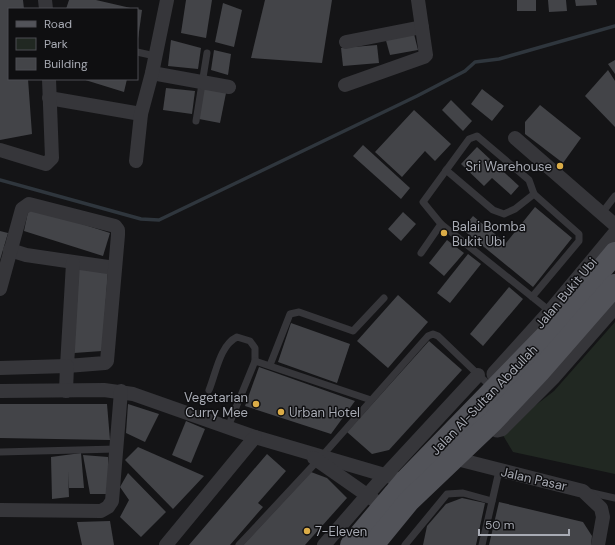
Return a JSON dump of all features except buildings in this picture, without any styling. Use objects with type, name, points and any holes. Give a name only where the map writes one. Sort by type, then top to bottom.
[{"type":"main road","name":"Jalan Al-Sultan Abdullah","points":[[351,545],[375,501],[447,451],[473,440],[485,414],[546,336],[615,253]]},
{"type":"main road","name":"Jalan Al-Sultan Abdullah","points":[[373,545],[447,451],[485,414],[544,367],[615,285]]},
{"type":"street","points":[[136,161],[141,114],[152,73],[167,0]]},
{"type":"street","points":[[345,85],[426,55],[418,0]]},
{"type":"street","points":[[346,42],[422,27]]},
{"type":"street","points":[[152,73],[228,87]]},
{"type":"street","points":[[0,150],[46,164],[52,158],[49,80]]},
{"type":"street","points":[[50,98],[141,114]]},
{"type":"street","points":[[515,138],[615,225]]},
{"type":"street","points":[[0,289],[22,209],[29,204],[114,226],[118,230],[107,361],[105,363],[67,366],[0,368]]},
{"type":"street","name":"Jalan Bukit Ubi","points":[[447,451],[482,379],[551,312],[615,235]]},
{"type":"street","points":[[10,250],[26,255],[115,268]]},
{"type":"street","points":[[66,391],[73,263]]},
{"type":"street","points":[[473,440],[501,428],[553,376],[615,305]]},
{"type":"street","points":[[324,545],[375,501],[384,475],[482,379]]},
{"type":"street","points":[[0,391],[120,391],[133,394],[319,458],[405,481]]},
{"type":"street","points":[[0,510],[101,511],[108,507],[112,501],[120,391]]},
{"type":"street","points":[[166,545],[256,437]]},
{"type":"street","name":"Jalan Pasar","points":[[447,451],[499,471],[583,491]]},
{"type":"street","points":[[319,458],[375,501]]},
{"type":"street","points":[[583,491],[601,508],[604,516],[598,545]]},
{"type":"lane","points":[[138,52],[155,56]]},
{"type":"lane","points":[[196,121],[201,82],[207,53]]},
{"type":"lane","points":[[532,297],[579,241],[579,234],[534,194],[529,180],[477,136],[469,139],[463,145],[423,202],[441,224],[532,297],[551,312]]},
{"type":"lane","points":[[446,170],[494,210],[504,214],[515,209],[534,194]]},
{"type":"lane","points":[[602,213],[615,196]]},
{"type":"lane","points":[[421,253],[441,224]]},
{"type":"lane","points":[[270,365],[290,314],[299,312],[352,331],[384,298]]},
{"type":"lane","points":[[238,545],[319,458],[428,336],[433,334],[438,336],[482,379]]},
{"type":"lane","points":[[209,390],[226,347],[232,340],[238,337],[250,341],[255,348],[255,361],[228,427]]},
{"type":"lane","points":[[255,361],[371,400]]},
{"type":"lane","points":[[0,452],[116,449]]},
{"type":"lane","points":[[482,545],[499,471]]},
{"type":"lane","name":"Jalan Pasar","points":[[583,491],[615,498]]},
{"type":"lane","points":[[405,545],[447,494],[463,493],[492,501]]},
{"type":"green space","points":[[615,322],[615,474],[513,452],[501,432],[554,391]]},
{"type":"waterway","points":[[0,180],[141,219],[159,220],[417,96],[465,71],[475,62],[499,59],[615,26]]},
{"type":"place","name":"Sri Warehouse","points":[[560,166]]},
{"type":"place","name":"Balai Bomba Bukit Ubi","points":[[444,233]]},
{"type":"place","name":"Vegetarian Curry Mee","points":[[256,404]]},
{"type":"place","name":"Urban Hotel","points":[[281,412]]},
{"type":"place","name":"7-Eleven","points":[[307,531]]}]
